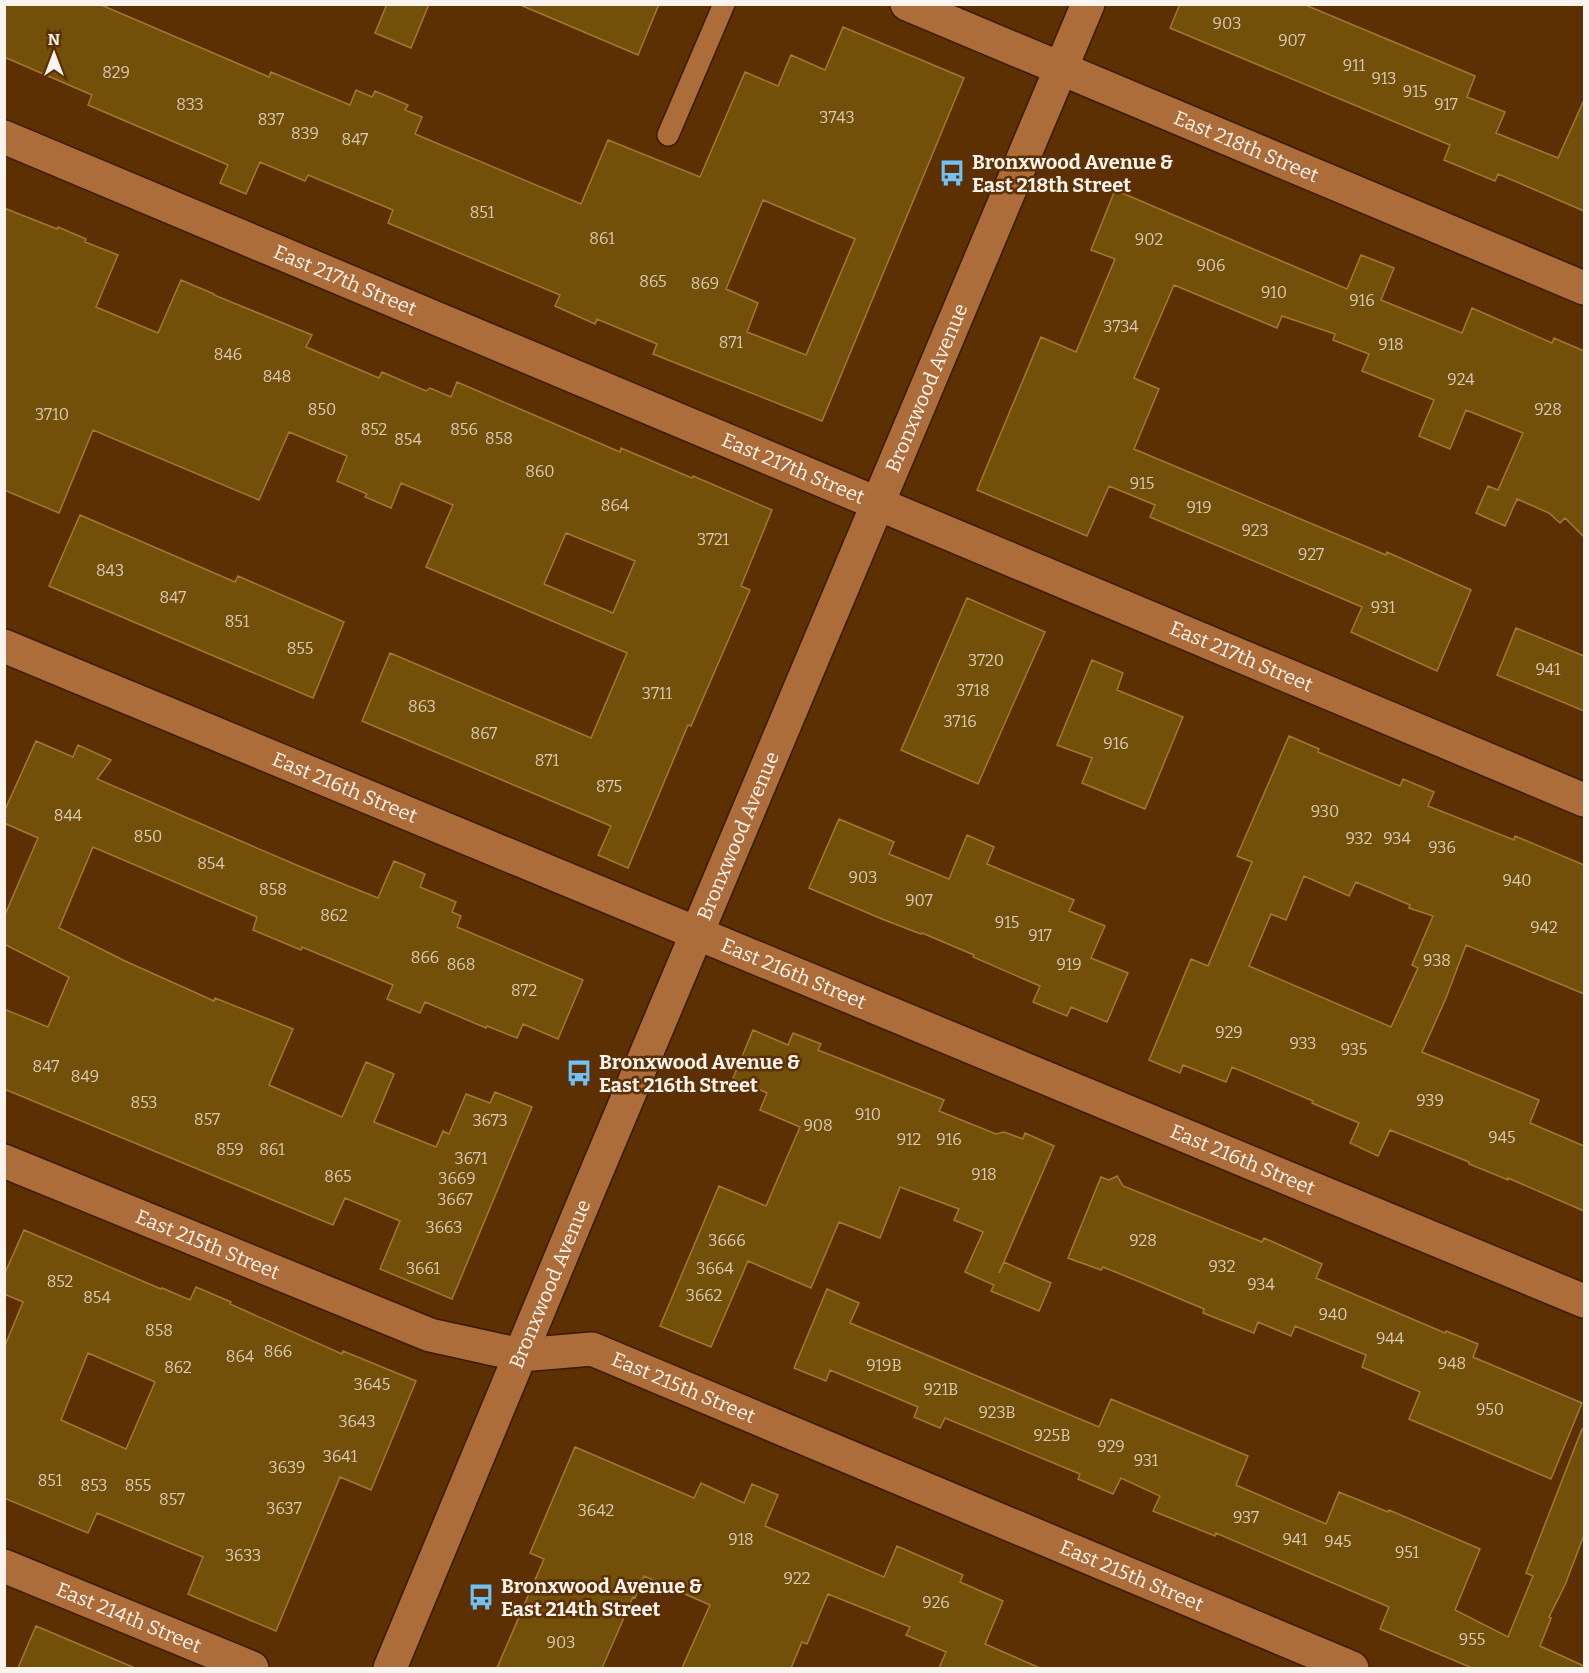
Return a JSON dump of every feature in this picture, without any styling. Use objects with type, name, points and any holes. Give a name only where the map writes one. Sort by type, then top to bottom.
[{"type":"street","name":"East 218th Street","points":[[907,4],[1584,288]]},
{"type":"street","name":"Bronxwood Avenue","points":[[390,1668],[1088,4]]},
{"type":"street","name":"East 217th Street","points":[[4,137],[1584,800]]},
{"type":"street","name":"East 216th Street","points":[[4,646],[1584,1301]]},
{"type":"street","name":"East 215th Street","points":[[4,1161],[430,1335],[521,1355],[592,1349],[1352,1668]]},
{"type":"street","name":"East 214th Street","points":[[4,1566],[252,1668]]},
{"type":"lane","points":[[668,135],[724,4]]},
{"type":"building","points":[[4,4],[99,4],[269,77],[271,72],[350,105],[356,90],[372,97],[375,91],[408,105],[405,110],[422,117],[415,134],[581,204],[608,140],[700,177],[745,72],[778,86],[791,55],[825,70],[843,27],[964,78],[822,421],[653,354],[657,344],[597,319],[595,324],[555,306],[560,295],[388,223],[393,210],[308,175],[305,181],[260,162],[246,194],[220,183],[228,165],[88,105],[92,95],[4,57]],"holes":[[[763,200],[855,239],[806,355],[747,332],[758,303],[726,289]]]},
{"type":"building","points":[[387,4],[429,4],[411,48],[375,33]]},
{"type":"building","points":[[518,4],[659,4],[638,55]]},
{"type":"building","points":[[1180,4],[1303,4],[1475,76],[1467,97],[1505,112],[1496,133],[1558,158],[1584,100],[1584,211],[1498,174],[1495,181],[1444,160],[1450,145],[1170,28]]},
{"type":"building","points":[[1115,190],[1347,289],[1361,255],[1394,268],[1381,300],[1462,333],[1472,308],[1552,343],[1554,338],[1584,351],[1584,537],[1565,518],[1560,523],[1549,513],[1517,499],[1505,526],[1476,513],[1488,486],[1498,490],[1523,433],[1466,410],[1450,449],[1419,436],[1434,400],[1362,371],[1369,354],[1333,340],[1335,334],[1282,316],[1277,328],[1174,285],[1134,378],[1159,389],[1134,449],[1386,555],[1387,552],[1471,590],[1437,671],[1351,632],[1362,607],[1150,517],[1155,505],[1109,486],[1087,536],[977,490],[1041,337],[1076,352],[1115,259],[1091,250]]},
{"type":"building","points":[[4,208],[57,229],[58,227],[86,239],[85,242],[118,255],[96,307],[158,333],[181,280],[312,335],[306,347],[379,378],[382,372],[426,391],[430,388],[451,397],[457,382],[620,452],[621,448],[772,510],[741,586],[750,590],[691,726],[688,725],[628,868],[598,855],[611,826],[362,721],[390,653],[591,738],[627,653],[426,567],[453,505],[401,483],[391,508],[365,497],[367,494],[337,481],[347,456],[289,432],[259,500],[93,430],[59,513],[4,490]],"holes":[[[566,533],[635,561],[613,613],[544,584]]]},
{"type":"building","points":[[80,515],[235,582],[238,576],[344,622],[313,698],[49,586]]},
{"type":"building","points":[[967,598],[1045,632],[978,784],[901,750]]},
{"type":"building","points":[[1516,628],[1584,656],[1584,711],[1497,675]]},
{"type":"building","points":[[1092,660],[1123,673],[1117,690],[1183,717],[1145,809],[1082,783],[1092,758],[1057,745]]},
{"type":"building","points":[[1289,736],[1319,749],[1318,752],[1400,786],[1403,779],[1434,792],[1428,806],[1514,840],[1515,836],[1584,865],[1584,994],[1466,945],[1422,1052],[1539,1100],[1530,1123],[1584,1146],[1584,1211],[1390,1130],[1378,1156],[1350,1143],[1359,1123],[1232,1067],[1226,1082],[1183,1065],[1180,1073],[1149,1060],[1191,959],[1208,966],[1252,862],[1237,856]],"holes":[[[1304,876],[1349,896],[1356,882],[1410,905],[1409,908],[1433,916],[1412,965],[1418,968],[1391,1027],[1249,966],[1271,914],[1286,920]]]},
{"type":"building","points":[[36,741],[73,757],[78,745],[111,760],[97,779],[378,898],[394,861],[425,874],[420,887],[456,902],[452,912],[461,916],[457,927],[583,980],[558,1039],[523,1024],[517,1038],[487,1026],[486,1028],[425,1002],[420,1013],[387,999],[393,985],[302,947],[301,950],[253,930],[257,917],[93,847],[59,928],[214,1001],[215,998],[293,1029],[269,1085],[342,1117],[366,1062],[394,1074],[374,1122],[436,1147],[443,1131],[449,1134],[466,1094],[490,1103],[495,1092],[532,1107],[452,1299],[380,1269],[400,1221],[345,1198],[333,1225],[4,1089],[4,1009],[48,1027],[69,977],[4,944],[4,917],[38,838],[4,823],[4,812]]},
{"type":"building","points":[[839,819],[894,842],[889,854],[949,879],[967,835],[994,847],[987,864],[1074,900],[1069,911],[1105,926],[1091,958],[1128,973],[1107,1022],[1071,1007],[1067,1016],[1033,1002],[1040,986],[973,957],[974,955],[809,888]]},
{"type":"building","points":[[753,1030],[788,1045],[793,1033],[821,1044],[818,1050],[944,1100],[939,1111],[996,1134],[1004,1132],[1023,1139],[1025,1133],[1054,1146],[999,1273],[1004,1262],[1051,1283],[1039,1311],[991,1291],[994,1285],[965,1272],[983,1232],[954,1220],[959,1209],[900,1187],[880,1238],[839,1222],[811,1288],[748,1261],[711,1347],[660,1326],[719,1186],[766,1206],[800,1127],[760,1110],[767,1093],[733,1078]]},
{"type":"building","points":[[1117,1176],[1123,1186],[1262,1242],[1264,1238],[1322,1264],[1316,1278],[1445,1333],[1446,1331],[1478,1344],[1473,1357],[1582,1403],[1551,1479],[1409,1419],[1420,1392],[1362,1367],[1366,1355],[1295,1326],[1291,1336],[1258,1322],[1254,1333],[1203,1313],[1204,1309],[1103,1267],[1101,1270],[1068,1258],[1101,1177],[1109,1180]]},
{"type":"building","points":[[24,1230],[190,1300],[196,1287],[342,1354],[343,1351],[416,1381],[371,1490],[340,1477],[276,1631],[188,1594],[203,1557],[97,1513],[88,1533],[4,1498],[4,1348],[23,1302],[4,1294],[4,1275]],"holes":[[[88,1353],[155,1382],[126,1449],[61,1420]]]},
{"type":"building","points":[[827,1289],[859,1303],[850,1323],[1099,1427],[1111,1399],[1248,1456],[1236,1485],[1326,1524],[1339,1492],[1388,1512],[1389,1510],[1480,1549],[1455,1610],[1508,1637],[1533,1576],[1526,1573],[1582,1429],[1584,1429],[1584,1535],[1565,1585],[1549,1617],[1551,1618],[1540,1646],[1584,1668],[1472,1668],[1380,1629],[1389,1607],[1216,1533],[1215,1536],[1153,1511],[1160,1496],[1121,1478],[1113,1494],[1078,1479],[1080,1474],[945,1418],[940,1428],[914,1417],[918,1407],[830,1370],[826,1381],[794,1368]]},
{"type":"building","points":[[575,1447],[694,1498],[701,1483],[744,1503],[752,1484],[778,1495],[765,1526],[884,1577],[897,1546],[963,1575],[960,1582],[1003,1601],[985,1644],[1040,1668],[939,1668],[946,1652],[906,1635],[910,1627],[828,1594],[807,1644],[802,1642],[791,1668],[682,1668],[710,1605],[644,1576],[602,1668],[497,1668],[544,1559],[530,1553]]},
{"type":"building","points":[[36,1626],[135,1668],[18,1668]]},
{"type":"place","name":"Bronxwood Avenue & East 218th Street","points":[[952,173]]},
{"type":"place","name":"Bronxwood Avenue & East 216th Street","points":[[579,1073]]},
{"type":"place","name":"Bronxwood Avenue & East 214th Street","points":[[481,1597]]}]
